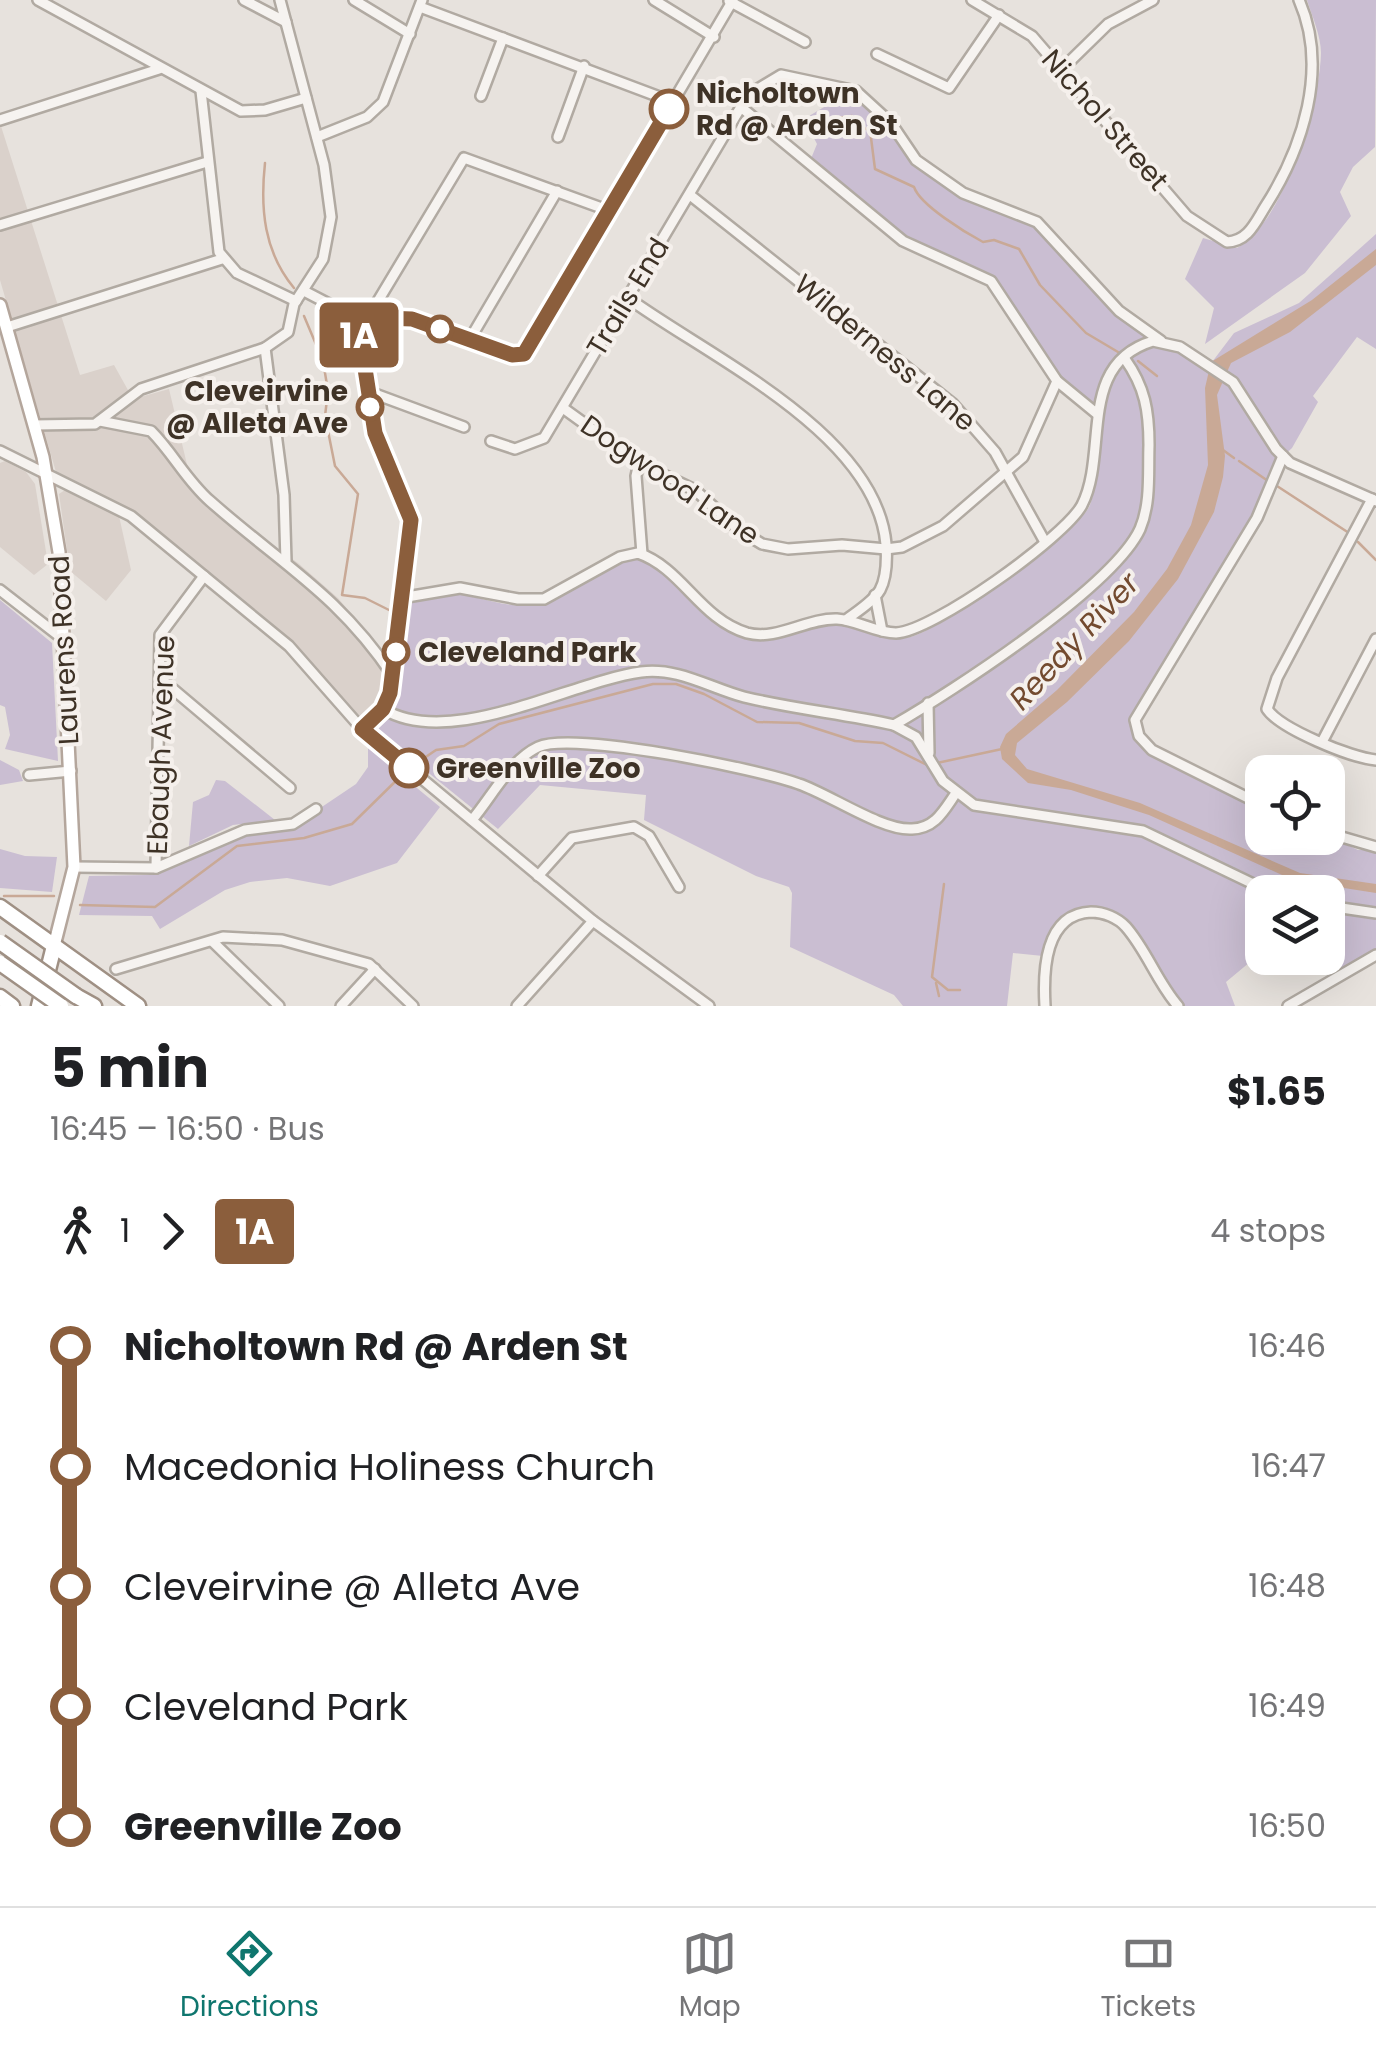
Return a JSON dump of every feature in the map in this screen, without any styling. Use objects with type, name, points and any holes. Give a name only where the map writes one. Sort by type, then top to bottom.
[{"type":"highway","points":[[5,911],[138,1006]]},
{"type":"highway","points":[[0,942],[94,1006]]},
{"type":"highway","name":"Laurens Road","points":[[40,1001],[54,946]]},
{"type":"highway","points":[[0,963],[62,1006]]},
{"type":"highway","points":[[0,997],[12,1006]]},
{"type":"main road","name":"Laurens Road","points":[[0,306],[35,425],[59,552],[74,866],[54,946]]},
{"type":"street","points":[[38,0],[159,69],[247,112],[306,98]]},
{"type":"street","points":[[244,0],[286,22]]},
{"type":"street","points":[[100,422],[132,394],[152,384],[265,348],[288,332],[296,301],[323,260],[330,228],[328,182],[280,0]]},
{"type":"street","points":[[354,0],[410,34]]},
{"type":"street","points":[[654,0],[714,37]]},
{"type":"street","name":"Nichol Street","points":[[972,0],[1032,36],[1187,216],[1216,237],[1234,242],[1246,236],[1272,196],[1302,129],[1312,49],[1298,0]]},
{"type":"street","points":[[1062,70],[1108,24],[1154,0]]},
{"type":"street","points":[[304,291],[357,317],[408,318],[512,355],[527,350],[714,37],[731,1],[804,42]]},
{"type":"street","points":[[317,137],[366,117],[380,106],[421,3],[673,102]]},
{"type":"street","points":[[876,54],[949,88],[1000,15]]},
{"type":"street","points":[[481,96],[504,38]]},
{"type":"street","points":[[558,136],[584,66]]},
{"type":"street","points":[[0,120],[159,69]]},
{"type":"street","name":"Trails End","points":[[490,441],[508,448],[529,446],[544,438],[755,88],[781,75],[856,91],[892,123],[916,160],[963,193],[1037,222],[1119,310],[1142,327]]},
{"type":"street","points":[[201,91],[206,162],[216,242],[222,259],[236,273],[296,301]]},
{"type":"street","points":[[742,108],[903,241],[991,281],[1057,380],[1096,413]]},
{"type":"street","points":[[369,316],[464,158],[610,210]]},
{"type":"street","points":[[0,225],[206,162]]},
{"type":"street","points":[[470,339],[556,191]]},
{"type":"street","name":"Wilderness Lane","points":[[690,194],[953,404],[1008,472],[1045,542]]},
{"type":"street","points":[[6,327],[222,259]]},
{"type":"street","points":[[628,298],[820,432],[868,488],[886,549],[884,578],[875,595],[846,620]]},
{"type":"street","points":[[357,317],[380,451],[411,520],[394,676],[383,709],[362,729]]},
{"type":"street","points":[[1142,327],[1228,378],[1283,456],[1310,475],[1374,500],[1277,678],[1267,709],[1276,719],[1322,742],[1376,760]]},
{"type":"street","points":[[1142,327],[1146,344]]},
{"type":"street","points":[[400,601],[427,592],[460,588],[518,599],[544,599],[620,557],[642,554],[668,571],[708,612],[746,632],[772,633],[814,622],[846,620],[900,632],[926,625],[1072,520],[1084,502],[1096,413],[1104,386],[1125,358],[1146,344],[1161,341]]},
{"type":"street","points":[[265,348],[284,495],[286,560]]},
{"type":"street","points":[[894,724],[1076,601],[1136,536],[1147,504],[1149,416],[1141,384],[1125,358]]},
{"type":"street","name":"Dogwood Lane","points":[[563,408],[639,463],[695,490],[738,530],[768,546],[842,544],[886,549],[902,547],[943,526],[1008,472],[1028,450],[1057,380]]},
{"type":"street","points":[[368,391],[464,427]]},
{"type":"street","points":[[35,425],[100,422],[151,431],[186,478],[340,606],[394,676]]},
{"type":"street","points":[[0,451],[124,511],[289,646],[362,729],[593,921],[695,1002],[708,1006]]},
{"type":"street","points":[[1245,796],[1152,750],[1139,736],[1135,720],[1257,518],[1283,456]]},
{"type":"street","points":[[639,463],[642,554]]},
{"type":"street","name":"Ebaugh Avenue","points":[[156,868],[162,628],[204,576]]},
{"type":"street","points":[[0,590],[63,638]]},
{"type":"street","points":[[875,595],[882,630]]},
{"type":"street","points":[[1322,742],[1376,640]]},
{"type":"street","points":[[383,709],[408,718],[475,718],[651,672],[684,676],[743,696],[894,724],[916,737],[956,793],[992,810],[1143,830],[1245,880]]},
{"type":"street","points":[[161,678],[290,788]]},
{"type":"street","points":[[928,703],[932,760]]},
{"type":"street","points":[[472,820],[524,757],[545,745],[586,743],[788,780],[901,828],[916,829],[939,819],[956,793]]},
{"type":"street","points":[[29,775],[71,772]]},
{"type":"street","points":[[74,866],[156,868],[234,834],[293,824],[316,809]]},
{"type":"street","points":[[538,876],[572,838],[634,827],[649,836],[680,887]]},
{"type":"street","points":[[1345,839],[1376,848]]},
{"type":"street","points":[[1345,908],[1376,913]]},
{"type":"street","points":[[1046,1006],[1050,945],[1063,924],[1092,912],[1112,917],[1127,928],[1178,1006]]},
{"type":"street","points":[[517,1006],[593,921]]},
{"type":"street","points":[[116,969],[212,941],[241,936],[282,940],[338,953],[375,969],[413,1006]]},
{"type":"street","points":[[212,941],[279,1006]]},
{"type":"street","points":[[1288,1006],[1376,954]]},
{"type":"street","points":[[341,1006],[375,969]]},
{"type":"shaded area","points":[[1307,0],[1376,0],[1375,147],[1353,167],[1340,192],[1351,216],[1305,273],[1205,344],[1214,308],[1185,279],[1203,238],[1237,248],[1254,235],[1284,189],[1306,130],[1319,75],[1321,46]]},
{"type":"shaded area","name":"Cleveland Park","points":[[851,91],[889,121],[913,160],[943,182],[1034,222],[1146,333],[1206,370],[1234,333],[1299,303],[1376,234],[1376,349],[1357,337],[1313,396],[1318,402],[1292,448],[1276,463],[1247,527],[1131,723],[1138,737],[1167,763],[1245,801],[1245,855],[1345,855],[1345,844],[1358,850],[1376,850],[1376,951],[1345,971],[1345,875],[1245,875],[1245,966],[1226,982],[1235,1006],[1181,1006],[1119,918],[1077,912],[1043,956],[1013,953],[1007,1006],[903,1006],[894,995],[790,947],[789,887],[756,876],[644,820],[646,795],[540,785],[498,829],[420,766],[406,779],[440,807],[397,863],[330,886],[287,878],[250,882],[225,890],[160,929],[152,916],[79,915],[89,876],[147,875],[233,839],[295,825],[356,784],[368,767],[368,748],[395,769],[412,760],[375,727],[389,711],[406,604],[425,597],[457,594],[535,605],[563,596],[613,566],[640,558],[665,573],[713,619],[742,637],[766,640],[839,623],[906,638],[975,602],[1035,558],[1080,518],[1090,505],[1096,483],[1101,413],[1060,379],[993,278],[905,239],[810,161],[817,144],[804,119]]},
{"type":"shaded area","points":[[0,123],[80,375],[114,365],[133,399],[169,389],[189,473],[237,520],[298,563],[338,598],[384,653],[390,676],[387,692],[367,717],[357,718],[299,648],[158,531],[56,472],[0,280]]},
{"type":"shaded area","points":[[1376,249],[1376,265],[1290,332],[1231,363],[1217,395],[1225,456],[1223,477],[1214,512],[1178,579],[1129,641],[1067,702],[1017,743],[1015,755],[1027,769],[1140,803],[1245,849],[1245,855],[1259,855],[1314,875],[1282,875],[1149,815],[1071,790],[1028,783],[1002,759],[1000,747],[1006,734],[1057,690],[1134,612],[1167,569],[1191,525],[1208,465],[1205,388],[1211,362],[1312,300]]},
{"type":"shaded area","points":[[5,461],[26,472],[35,484],[48,564],[34,575],[0,547],[0,463]]},
{"type":"shaded area","points":[[65,490],[119,516],[131,570],[106,601],[70,571],[59,494]]},
{"type":"shaded area","points":[[0,600],[52,643],[58,761],[5,749],[10,735],[5,707],[0,705]]},
{"type":"shaded area","points":[[0,760],[19,770],[23,781],[0,785]]},
{"type":"shaded area","points":[[216,780],[225,781],[275,820],[233,825],[189,846],[193,802],[209,795]]},
{"type":"shaded area","points":[[0,849],[25,856],[57,857],[52,892],[0,888]]},
{"type":"shaded area","points":[[1345,880],[1376,884],[1376,893],[1345,888]]},
{"type":"waterway","points":[[831,119],[852,116],[860,127],[870,130],[875,169],[914,187],[944,218],[983,242],[994,240],[1019,249],[1040,285],[1086,333],[1118,352]]},
{"type":"waterway","points":[[265,163],[266,229],[276,260],[294,288]]},
{"type":"waterway","points":[[304,316],[323,361],[328,391],[325,416],[335,466],[358,494],[342,595],[365,598],[391,611]]},
{"type":"waterway","points":[[1138,361],[1157,376]]},
{"type":"waterway","points":[[1223,450],[1234,458]]},
{"type":"waterway","points":[[1239,461],[1268,481]]},
{"type":"waterway","points":[[1277,486],[1349,533]]},
{"type":"waterway","points":[[1358,542],[1376,560]]},
{"type":"waterway","points":[[414,765],[436,750],[464,746],[499,724],[653,684],[676,684],[757,722],[799,723],[855,741],[883,743],[929,766]]},
{"type":"waterway","points":[[937,763],[1002,749]]},
{"type":"waterway","points":[[80,905],[155,907],[237,846],[304,838],[352,824],[407,770]]},
{"type":"waterway","points":[[944,884],[932,977],[948,990],[960,990]]},
{"type":"waterway","points":[[4,896],[54,896]]},
{"type":"waterway","points":[[936,983],[939,996]]},
{"type":"bus line","name":"1A","points":[[409,768],[362,729],[383,709],[390,693],[411,526],[410,513],[375,433],[357,317],[408,318],[512,355],[524,354],[669,109]]},
{"type":"place","name":"Nicholtown Rd @ Arden St","points":[[669,109]]},
{"type":"place","name":"Cleveirvine @ Alleta Ave","points":[[370,407]]},
{"type":"place","name":"Cleveland Park","points":[[396,652]]},
{"type":"place","name":"Greenville Zoo","points":[[409,768]]},
{"type":"water label","name":"Reedy River","points":[[1074,641]]}]
